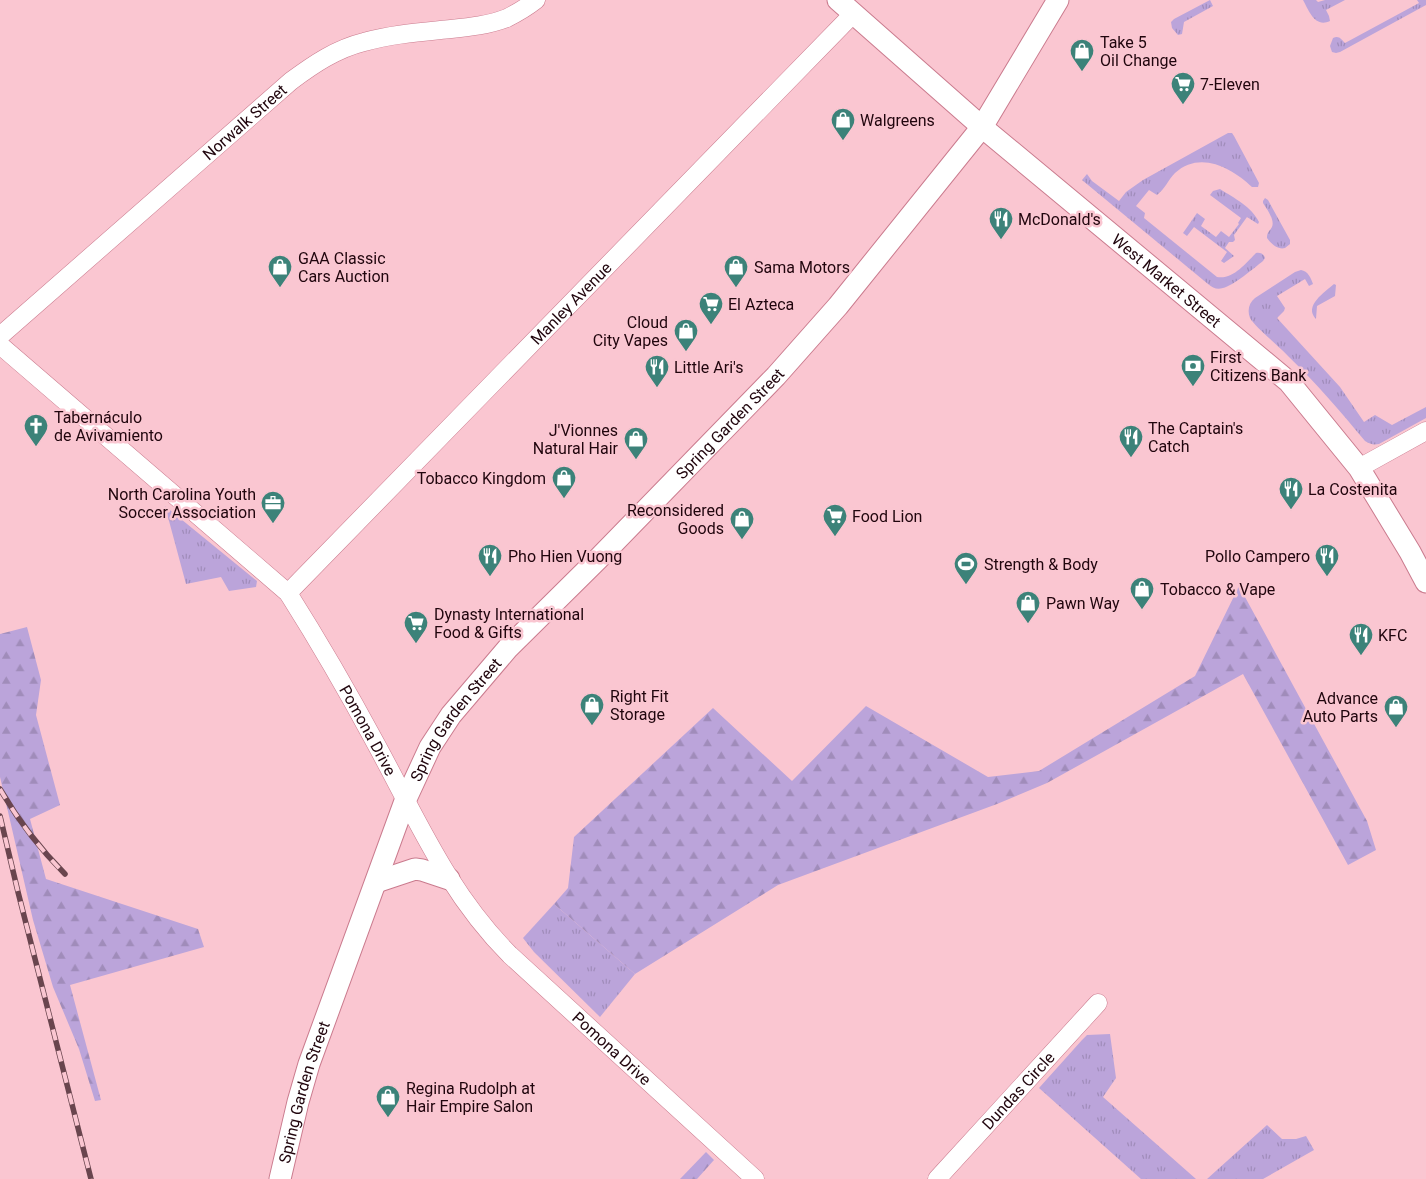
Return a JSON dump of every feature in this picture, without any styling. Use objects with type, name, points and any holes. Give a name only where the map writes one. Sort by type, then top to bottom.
[{"type":"main road","name":"West Market Street","points":[[838,0],[982,127],[1289,382],[1359,468],[1426,582]]},
{"type":"main road","name":"Spring Garden Street","points":[[280,1179],[309,1064],[405,801],[430,747],[451,715],[508,648],[598,559],[796,355],[867,272],[982,127],[1058,0]]},
{"type":"main road","points":[[376,882],[415,869],[449,879]]},
{"type":"street","name":"Norwalk Street","points":[[0,336],[291,81],[313,65],[348,46],[389,36],[490,23],[516,13],[536,0]]},
{"type":"street","name":"Manley Avenue","points":[[288,593],[854,14]]},
{"type":"street","name":"Pomona Drive","points":[[0,345],[288,593],[322,646],[449,879],[478,919],[505,950],[755,1179]]},
{"type":"street","points":[[1359,468],[1426,431]]},
{"type":"street","name":"Dundas Circle","points":[[937,1179],[1098,1003]]},
{"type":"green space","points":[[1210,0],[1213,6],[1184,22],[1182,34],[1178,35],[1172,28],[1171,22]]},
{"type":"green space","points":[[1303,0],[1316,0],[1318,2],[1345,0],[1326,10],[1330,21],[1325,23],[1313,17]]},
{"type":"green space","points":[[1417,0],[1426,0],[1426,5],[1340,52],[1332,52],[1330,46],[1333,38],[1338,37],[1345,43],[1419,3]]},
{"type":"green space","points":[[1228,133],[1232,133],[1234,136],[1259,183],[1258,187],[1252,187],[1235,174],[1215,164],[1195,163],[1185,166],[1175,173],[1157,195],[1149,190],[1136,206],[1145,213],[1144,218],[1217,277],[1228,276],[1234,273],[1256,253],[1264,255],[1263,261],[1232,284],[1217,289],[1208,284],[1082,180],[1087,174],[1092,181],[1119,201],[1126,192],[1143,180]]},
{"type":"green space","points":[[1220,189],[1247,207],[1259,222],[1258,224],[1247,217],[1234,235],[1235,240],[1229,242],[1225,248],[1234,256],[1224,263],[1221,261],[1227,252],[1194,227],[1187,236],[1183,233],[1197,213],[1205,219],[1201,226],[1216,237],[1221,231],[1229,237],[1239,224],[1241,218],[1210,195],[1213,191]]},
{"type":"green space","points":[[1265,198],[1268,200],[1290,240],[1290,244],[1285,248],[1275,246],[1267,238],[1273,224],[1263,203]]},
{"type":"green space","points":[[1301,270],[1307,273],[1313,284],[1309,286],[1305,279],[1277,296],[1285,308],[1277,318],[1340,387],[1364,422],[1375,415],[1392,425],[1426,407],[1426,418],[1379,444],[1365,441],[1285,352],[1252,322],[1249,309],[1253,300]]},
{"type":"green space","points":[[1334,284],[1336,285],[1335,296],[1317,306],[1316,319],[1312,309],[1314,304]]},
{"type":"green space","points":[[165,506],[257,581],[256,587],[229,591],[221,577],[186,584]]},
{"type":"green space","points":[[1239,586],[1367,821],[1376,850],[1348,865],[1243,674],[1047,783],[997,804],[778,885],[635,974],[554,904],[568,888],[574,837],[713,708],[792,781],[866,706],[988,777],[1039,771],[1195,676]]},
{"type":"green space","points":[[27,627],[41,680],[36,715],[60,805],[30,819],[46,879],[198,929],[204,947],[70,985],[101,1100],[95,1101],[79,1049],[53,987],[33,920],[0,777],[0,634]]},
{"type":"green space","points":[[554,904],[635,974],[600,1017],[534,952],[523,938]]},
{"type":"green space","points":[[1110,1034],[1116,1078],[1103,1097],[1196,1179],[1141,1179],[1039,1088],[1087,1035]]},
{"type":"green space","points":[[1267,1125],[1282,1139],[1296,1139],[1306,1136],[1314,1150],[1263,1179],[1207,1179]]},
{"type":"green space","points":[[706,1152],[714,1160],[697,1179],[680,1179]]},
{"type":"railway","points":[[0,789],[14,812],[46,854],[65,874]]},
{"type":"railway","points":[[0,816],[91,1179]]},
{"type":"place","name":"Take 5 Oil Change","points":[[1082,72]]},
{"type":"place","name":"7-Eleven","points":[[1183,105]]},
{"type":"place","name":"Walgreens","points":[[843,141]]},
{"type":"place","name":"McDonald's","points":[[1001,240]]},
{"type":"place","name":"GAA Classic Cars Auction","points":[[280,288]]},
{"type":"place","name":"Sama Motors","points":[[736,288]]},
{"type":"place","name":"El Azteca","points":[[711,325]]},
{"type":"place","name":"Cloud City Vapes","points":[[686,352]]},
{"type":"place","name":"First Citizens Bank","points":[[1193,387]]},
{"type":"place","name":"Little Ari's","points":[[657,388]]},
{"type":"place","name":"Tabernáculo de Avivamiento","points":[[36,447]]},
{"type":"place","name":"The Captain's Catch","points":[[1131,458]]},
{"type":"place","name":"J'Vionnes Natural Hair","points":[[636,460]]},
{"type":"place","name":"Tobacco Kingdom","points":[[564,499]]},
{"type":"place","name":"La Costenita","points":[[1291,510]]},
{"type":"place","name":"North Carolina Youth Soccer Association","points":[[273,524]]},
{"type":"place","name":"Food Lion","points":[[835,537]]},
{"type":"place","name":"Reconsidered Goods","points":[[742,540]]},
{"type":"place","name":"Pho Hien Vuong","points":[[490,577]]},
{"type":"place","name":"Pollo Campero","points":[[1327,577]]},
{"type":"place","name":"Strength & Body","points":[[966,585]]},
{"type":"place","name":"Tobacco & Vape","points":[[1142,610]]},
{"type":"place","name":"Pawn Way","points":[[1028,624]]},
{"type":"place","name":"Dynasty International Food & Gifts","points":[[416,644]]},
{"type":"place","name":"KFC","points":[[1361,656]]},
{"type":"place","name":"Right Fit Storage","points":[[592,726]]},
{"type":"place","name":"Advance Auto Parts","points":[[1396,728]]},
{"type":"place","name":"Regina Rudolph at Hair Empire Salon","points":[[388,1118]]}]
